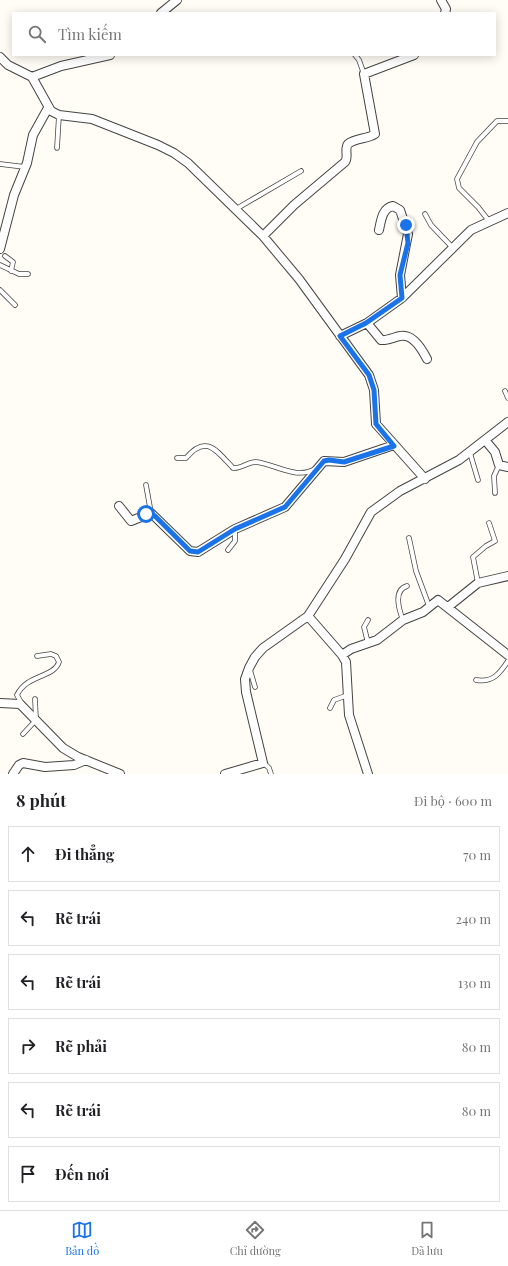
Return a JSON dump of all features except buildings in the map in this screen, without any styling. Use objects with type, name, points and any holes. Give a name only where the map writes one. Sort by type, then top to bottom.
[{"type":"street","points":[[441,0],[446,9],[445,12]]},
{"type":"street","points":[[162,12],[172,2]]},
{"type":"street","points":[[32,77],[79,59],[102,56]]},
{"type":"street","points":[[263,236],[282,216],[345,162],[347,159],[346,148],[349,144],[375,134],[364,74],[411,56]]},
{"type":"street","points":[[0,57],[8,64],[32,77],[37,84],[48,108],[59,115],[92,119],[174,153],[188,163],[263,236],[299,279],[369,375],[374,390],[376,424],[394,446],[425,478]]},
{"type":"street","points":[[3,252],[14,195],[26,167],[34,130],[48,108]]},
{"type":"street","points":[[379,230],[384,212],[387,208],[393,206],[400,210],[408,234],[400,275],[402,298]]},
{"type":"street","points":[[340,336],[366,323],[402,298],[471,230],[508,213]]},
{"type":"street","points":[[366,323],[381,340],[402,336],[407,337],[420,345],[427,358]]},
{"type":"street","points":[[225,774],[261,765],[263,762],[246,692],[245,679],[249,668],[263,648],[308,616],[345,559],[371,512],[400,491],[470,453],[508,422]]},
{"type":"street","points":[[485,440],[495,452],[499,465],[508,467]]},
{"type":"street","points":[[120,506],[131,521],[151,513],[193,552],[198,552],[235,529],[285,507],[324,461],[329,460],[344,462],[394,446]]},
{"type":"street","points":[[448,607],[478,583],[508,576]]},
{"type":"street","points":[[342,655],[351,649],[377,640],[403,620],[423,612],[438,600],[508,655]]},
{"type":"street","points":[[308,616],[342,655],[348,671],[349,716],[368,774]]},
{"type":"street","points":[[0,704],[16,703],[23,706],[63,748],[86,760],[120,774]]},
{"type":"street","points":[[13,774],[19,765],[23,763],[45,767],[74,765],[86,760]]},
{"type":"lane","points":[[356,56],[359,60],[364,74]]},
{"type":"lane","points":[[57,148],[59,115]]},
{"type":"lane","points":[[489,221],[478,207],[459,188],[457,179],[477,142],[497,121],[508,121]]},
{"type":"lane","points":[[0,164],[3,163],[26,167]]},
{"type":"lane","points":[[236,210],[301,171]]},
{"type":"lane","points":[[425,214],[431,225],[453,248]]},
{"type":"lane","points":[[3,252],[14,264],[11,271]]},
{"type":"lane","points":[[0,265],[19,274],[28,274]]},
{"type":"lane","points":[[0,290],[15,305]]},
{"type":"lane","points":[[505,392],[508,398]]},
{"type":"lane","points":[[177,458],[186,458],[193,450],[200,446],[208,446],[214,449],[232,468],[237,468],[250,462],[264,463],[287,470],[304,472],[313,470],[324,461]]},
{"type":"lane","points":[[470,453],[478,480]]},
{"type":"lane","points":[[495,493],[494,476],[499,465]]},
{"type":"lane","points":[[146,485],[151,513]]},
{"type":"lane","points":[[478,583],[473,557],[486,546],[495,542],[489,523]]},
{"type":"lane","points":[[228,550],[235,541],[235,529]]},
{"type":"lane","points":[[410,538],[416,571],[429,606]]},
{"type":"lane","points":[[403,620],[399,610],[398,598],[401,590],[407,586]]},
{"type":"lane","points":[[368,620],[364,627],[368,643]]},
{"type":"lane","points":[[23,706],[17,695],[19,691],[35,677],[48,674],[59,665],[56,656],[51,654],[37,656]]},
{"type":"lane","points":[[476,680],[492,680],[508,661]]},
{"type":"lane","points":[[249,668],[255,687]]},
{"type":"lane","points":[[330,708],[334,700],[348,695]]},
{"type":"lane","points":[[22,734],[36,720],[35,698]]},
{"type":"lane","points":[[263,762],[269,768],[271,774]]},
{"type":"route","points":[[146,514],[151,513],[155,516],[190,551],[198,552],[229,532],[285,507],[291,502],[324,461],[329,460],[340,463],[394,446],[376,424],[374,390],[369,375],[340,336],[376,317],[402,298],[400,275],[408,243],[406,225]]}]
